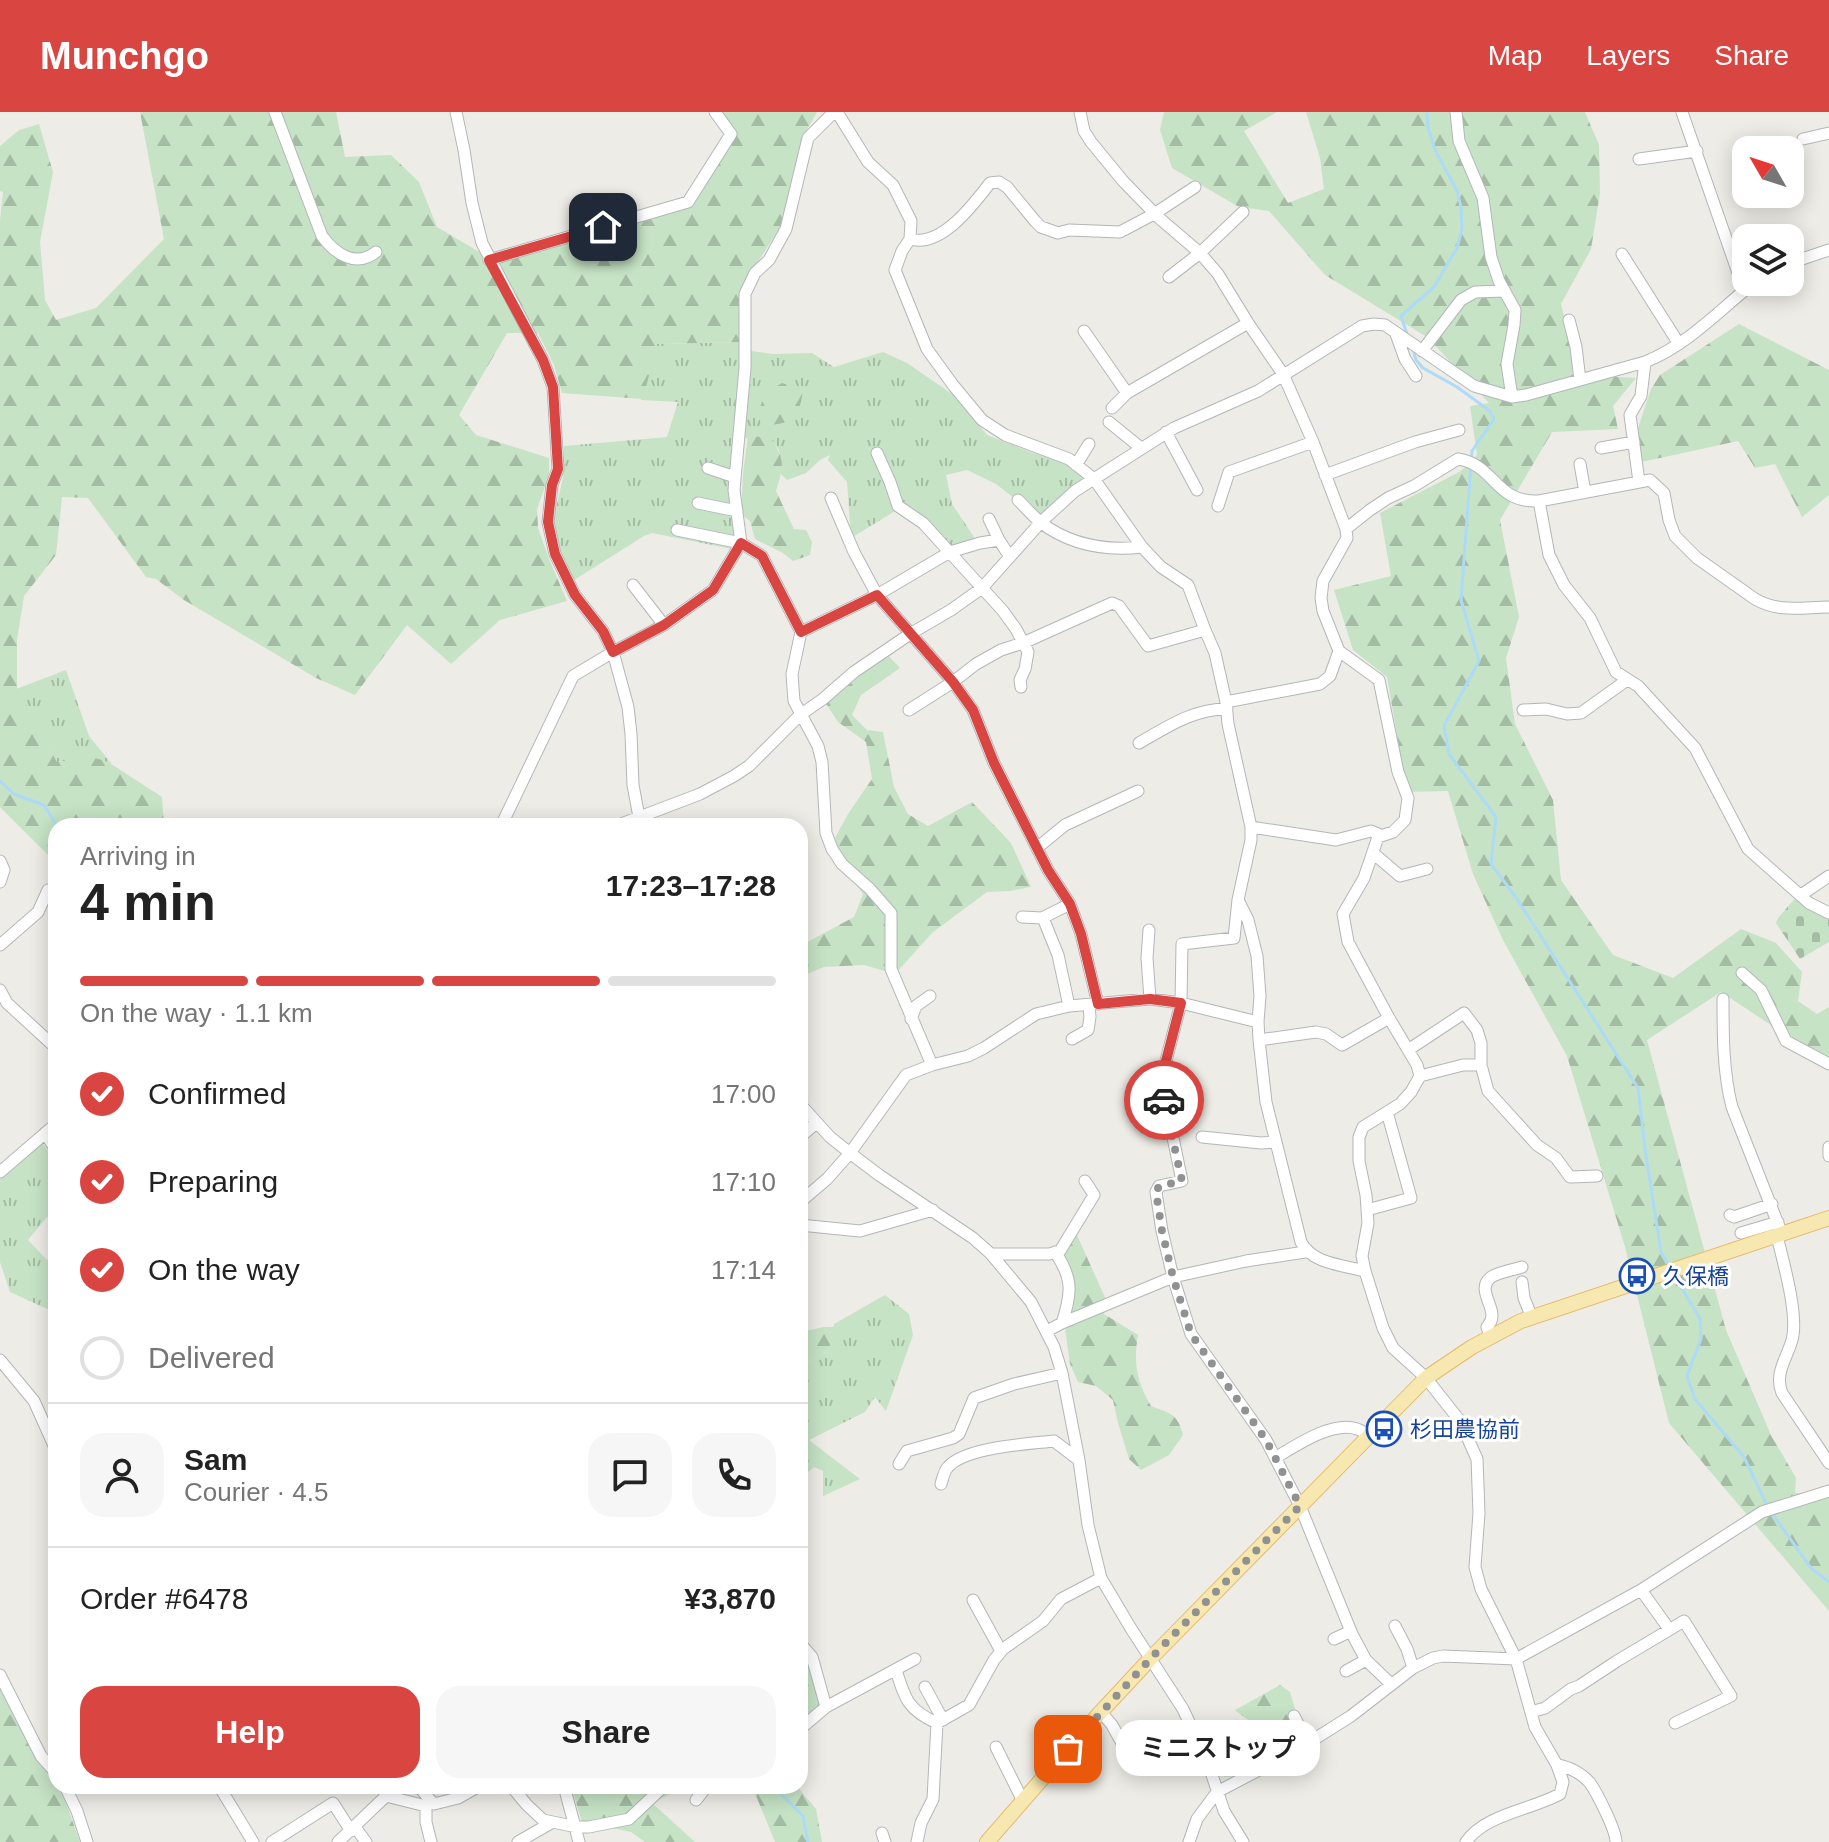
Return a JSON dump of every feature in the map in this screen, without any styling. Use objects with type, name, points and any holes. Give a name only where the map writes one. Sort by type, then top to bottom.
[{"type":"main road","points":[[987,1842],[1151,1658],[1426,1378],[1490,1336],[1532,1318],[1694,1264],[1779,1230],[1829,1218]]},
{"type":"street","points":[[275,112],[322,236],[333,250],[346,257],[362,258],[376,252]]},
{"type":"street","points":[[456,112],[482,243],[543,360],[553,387],[558,469],[552,485],[548,522],[555,554],[575,595],[603,631],[613,652],[628,707],[633,785],[640,818]]},
{"type":"street","points":[[489,260],[688,202],[731,134],[715,112]]},
{"type":"street","points":[[505,818],[573,676],[664,625],[713,590],[741,543],[734,490],[745,368],[745,294],[755,273],[769,260],[786,229],[808,138],[836,112],[868,162],[893,185],[911,221],[910,239],[895,270],[927,349],[982,420],[1005,435],[1069,459],[1094,479],[1142,547],[1161,567],[1188,585],[1215,653],[1251,827],[1251,840],[1235,912],[1234,938],[1182,944],[1181,1003],[1161,1080],[1182,1181],[1159,1186],[1156,1192],[1162,1231],[1191,1334],[1266,1440],[1300,1506],[1351,1631],[1366,1660],[1391,1684]]},
{"type":"street","points":[[1080,112],[1084,131],[1123,181],[1154,214],[1200,253],[1218,274],[1283,374],[1313,442],[1347,538],[1323,581],[1323,611],[1339,651],[1379,680],[1398,772],[1408,798],[1405,820],[1393,832],[1378,837]]},
{"type":"street","points":[[1456,112],[1459,141],[1483,198],[1491,257],[1499,281],[1515,310],[1507,364],[1512,397]]},
{"type":"street","points":[[1682,112],[1732,255]]},
{"type":"street","points":[[1804,139],[1829,133]]},
{"type":"street","points":[[1639,159],[1697,151]]},
{"type":"street","points":[[910,239],[929,241],[964,216],[990,183],[999,182],[1007,187],[1041,227],[1058,233],[1069,230],[1120,232],[1195,187]]},
{"type":"street","points":[[1169,277],[1200,253],[1243,212]]},
{"type":"street","points":[[1804,258],[1829,250]]},
{"type":"street","points":[[1622,254],[1679,344]]},
{"type":"street","points":[[1420,349],[1469,294],[1504,291]]},
{"type":"street","points":[[649,818],[749,766],[800,715],[854,672],[982,588],[1041,522],[1094,479],[1166,432],[1258,391],[1362,326],[1385,325],[1474,386],[1512,397],[1660,356],[1737,296]]},
{"type":"street","points":[[1569,320],[1580,380]]},
{"type":"street","points":[[1112,408],[1127,393],[1248,323]]},
{"type":"street","points":[[1084,331],[1127,393]]},
{"type":"street","points":[[1400,336],[1405,359],[1416,376]]},
{"type":"street","points":[[1639,482],[1630,415],[1641,396],[1645,362]]},
{"type":"street","points":[[1109,422],[1141,448]]},
{"type":"street","points":[[1325,475],[1415,442],[1459,430]]},
{"type":"street","points":[[1166,432],[1197,490]]},
{"type":"street","points":[[1218,506],[1229,472],[1313,442]]},
{"type":"street","points":[[1601,448],[1634,442]]},
{"type":"street","points":[[1076,465],[1089,444]]},
{"type":"street","points":[[877,453],[898,506],[923,523],[1016,629],[1028,652],[1021,687]]},
{"type":"street","points":[[1346,529],[1388,498],[1460,459],[1476,465],[1509,496],[1525,501],[1650,480],[1664,493],[1675,536],[1697,558],[1764,604],[1784,609],[1829,607]]},
{"type":"street","points":[[1580,464],[1585,492]]},
{"type":"street","points":[[708,468],[735,477]]},
{"type":"street","points":[[831,498],[877,595],[953,682],[973,710],[994,763],[1048,870],[1070,904],[1081,934],[1094,1005],[1088,1030],[1072,1039]]},
{"type":"street","points":[[1018,500],[1041,522],[1059,533],[1095,547],[1142,547]]},
{"type":"street","points":[[1539,501],[1549,555],[1564,585],[1590,618],[1616,672],[1638,686],[1695,748],[1748,849],[1809,903],[1829,913]]},
{"type":"street","points":[[698,503],[737,511]]},
{"type":"street","points":[[989,519],[1010,557]]},
{"type":"street","points":[[677,530],[741,543],[762,556],[801,632],[792,674],[794,701],[818,746],[822,762],[826,833],[842,864],[891,913],[891,969],[932,1065]]},
{"type":"street","points":[[801,632],[877,595],[950,552],[999,540]]},
{"type":"street","points":[[633,585],[664,625]]},
{"type":"street","points":[[909,710],[1001,650],[1112,603],[1119,606],[1148,646],[1205,630]]},
{"type":"street","points":[[1139,743],[1188,715],[1320,684],[1330,676],[1339,651]]},
{"type":"street","points":[[1523,710],[1581,713],[1627,680]]},
{"type":"street","points":[[1037,848],[1065,825],[1138,791]]},
{"type":"street","points":[[1251,827],[1336,840],[1371,831],[1378,837]]},
{"type":"street","points":[[1378,837],[1364,878],[1343,914],[1348,942],[1420,1076]]},
{"type":"street","points":[[1373,853],[1400,876],[1427,869]]},
{"type":"street","points":[[0,861],[4,870],[0,882]]},
{"type":"street","points":[[1801,895],[1829,876]]},
{"type":"street","points":[[0,945],[38,912],[48,890]]},
{"type":"street","points":[[1238,900],[1248,920],[1257,956],[1259,1040],[1266,1102],[1305,1252]]},
{"type":"street","points":[[1022,917],[1043,918],[1070,904]]},
{"type":"street","points":[[1043,918],[1058,955],[1069,1006]]},
{"type":"street","points":[[1149,930],[1147,958],[1150,999]]},
{"type":"street","points":[[1742,973],[1761,990],[1786,1041],[1829,1064]]},
{"type":"street","points":[[0,990],[7,1003],[48,1041]]},
{"type":"street","points":[[911,1019],[916,1006],[930,996]]},
{"type":"street","points":[[808,1195],[850,1153],[906,1075],[968,1056],[1036,1014],[1069,1006],[1150,999],[1181,1003],[1258,1022]]},
{"type":"street","points":[[1723,999],[1728,1089],[1741,1133],[1772,1204],[1791,1296],[1794,1337],[1778,1383],[1829,1463]]},
{"type":"street","points":[[1408,1050],[1464,1013],[1477,1030],[1488,1091],[1537,1145],[1556,1158],[1570,1177],[1597,1176]]},
{"type":"street","points":[[1259,1040],[1316,1032],[1326,1034],[1342,1045],[1389,1018]]},
{"type":"street","points":[[1420,1076],[1463,1065],[1481,1065]]},
{"type":"street","points":[[1420,1076],[1400,1104],[1363,1127],[1359,1137],[1359,1161],[1368,1223],[1362,1256],[1365,1271],[1383,1328],[1393,1348],[1426,1378],[1460,1421],[1477,1459],[1479,1513],[1475,1567],[1481,1589],[1516,1659],[1541,1739],[1557,1765],[1563,1782],[1560,1794],[1480,1827],[1466,1842]]},
{"type":"street","points":[[1367,1210],[1411,1198],[1387,1112]]},
{"type":"street","points":[[808,1114],[879,1175],[973,1238],[991,1254],[1031,1302],[1054,1347],[1062,1373],[1088,1525],[1101,1578],[1175,1694],[1208,1763],[1224,1811],[1243,1842]]},
{"type":"street","points":[[808,1130],[816,1123]]},
{"type":"street","points":[[0,1172],[48,1131]]},
{"type":"street","points":[[45,1133],[48,1138]]},
{"type":"street","points":[[1202,1137],[1276,1142]]},
{"type":"street","points":[[1829,1147],[1829,1156]]},
{"type":"street","points":[[991,1254],[1049,1254],[1060,1251],[1094,1195],[1085,1181]]},
{"type":"street","points":[[1730,1215],[1734,1217],[1772,1204]]},
{"type":"street","points":[[808,1226],[860,1231],[933,1210]]},
{"type":"street","points":[[1741,1233],[1779,1230]]},
{"type":"street","points":[[1055,1252],[1069,1279],[1069,1302],[1062,1323]]},
{"type":"street","points":[[1047,1331],[1173,1277],[1246,1261],[1305,1252],[1318,1259],[1365,1271]]},
{"type":"street","points":[[1490,1336],[1487,1327],[1492,1319],[1485,1285],[1492,1276],[1522,1267]]},
{"type":"street","points":[[1522,1282],[1532,1318]]},
{"type":"street","points":[[0,1360],[34,1401],[48,1432]]},
{"type":"street","points":[[899,1464],[907,1451],[959,1434],[974,1398],[1014,1384],[1062,1373]]},
{"type":"street","points":[[1275,1458],[1316,1435],[1335,1429],[1357,1428],[1368,1436]]},
{"type":"street","points":[[941,1484],[946,1469],[955,1460],[1009,1445],[1054,1441],[1079,1460]]},
{"type":"street","points":[[1189,1842],[1197,1819],[1217,1792],[1297,1750],[1351,1716],[1413,1668],[1453,1656],[1516,1659],[1641,1590],[1762,1512],[1829,1491]]},
{"type":"street","points":[[896,1670],[905,1698],[924,1717],[940,1722],[969,1705],[1001,1651],[1043,1621],[1061,1599],[1101,1578]]},
{"type":"street","points":[[1641,1590],[1669,1629]]},
{"type":"street","points":[[1321,1598],[1335,1591]]},
{"type":"street","points":[[973,1600],[1001,1651]]},
{"type":"street","points":[[1531,1712],[1545,1708],[1684,1621],[1731,1696],[1675,1723]]},
{"type":"street","points":[[1395,1626],[1413,1668]]},
{"type":"street","points":[[1334,1639],[1351,1631]]},
{"type":"street","points":[[808,1652],[826,1707]]},
{"type":"street","points":[[808,1722],[826,1707],[915,1659]]},
{"type":"street","points":[[1346,1671],[1366,1660]]},
{"type":"street","points":[[0,1675],[48,1764]]},
{"type":"street","points":[[917,1842],[921,1823],[933,1799],[940,1722],[925,1687]]},
{"type":"street","points":[[1101,1712],[1128,1754]]},
{"type":"street","points":[[1294,1716],[1302,1732],[1297,1750]]},
{"type":"street","points":[[996,1747],[1023,1801]]},
{"type":"street","points":[[1557,1765],[1570,1767],[1590,1783],[1608,1817],[1616,1842]]},
{"type":"street","points":[[69,1794],[87,1842]]},
{"type":"street","points":[[224,1794],[253,1842]]},
{"type":"street","points":[[423,1794],[429,1804],[426,1822],[431,1842]]},
{"type":"street","points":[[338,1842],[386,1796],[434,1804],[465,1794]]},
{"type":"street","points":[[518,1794],[543,1820],[577,1827],[629,1819],[656,1794]]},
{"type":"street","points":[[567,1794],[579,1842]]},
{"type":"street","points":[[696,1800],[701,1794]]},
{"type":"street","points":[[272,1842],[333,1803],[366,1842]]},
{"type":"street","points":[[518,1842],[551,1823]]},
{"type":"green space","points":[[140,112],[336,112],[345,157],[391,155],[419,182],[437,227],[498,263],[689,207],[736,136],[721,112],[817,112],[803,137],[780,228],[755,266],[741,342],[657,344],[643,399],[562,393],[554,365],[538,333],[507,333],[459,415],[476,435],[549,458],[549,476],[537,509],[538,528],[567,601],[500,620],[451,664],[407,625],[355,695],[316,678],[184,600],[156,579],[146,577],[88,498],[62,497],[56,555],[24,596],[17,640],[17,689],[57,762],[92,757],[108,762],[162,797],[163,818],[48,818],[48,855],[0,807],[0,220],[3,192],[0,191],[0,146],[19,130],[39,124],[53,172],[40,242],[45,300],[56,320],[96,308],[164,239]]},
{"type":"green space","points":[[1164,112],[1277,112],[1244,131],[1288,203],[1324,189],[1320,158],[1306,112],[1585,112],[1599,145],[1600,193],[1591,249],[1561,304],[1579,375],[1636,378],[1613,406],[1618,429],[1552,432],[1500,520],[1519,617],[1506,658],[1515,724],[1553,800],[1561,880],[1613,955],[1673,978],[1741,929],[1776,943],[1802,972],[1798,1001],[1817,1014],[1829,1007],[1829,1067],[1827,1062],[1721,992],[1647,1040],[1726,1330],[1771,1435],[1796,1478],[1795,1493],[1829,1493],[1829,1611],[1669,1423],[1625,1247],[1567,1056],[1503,940],[1473,874],[1448,791],[1407,792],[1387,677],[1353,650],[1334,590],[1391,576],[1380,513],[1461,471],[1477,455],[1470,406],[1489,403],[1427,337],[1325,275],[1269,211],[1239,207],[1172,168],[1160,130]]},
{"type":"green space","points":[[1739,324],[1829,370],[1829,495],[1802,517],[1775,464],[1755,468],[1738,441],[1637,463],[1638,428],[1651,389],[1660,375]]},
{"type":"green space","points":[[741,342],[737,550],[652,533],[571,582],[552,526],[563,477],[564,446],[667,437],[678,402],[641,400],[657,344]]},
{"type":"green space","points":[[745,350],[773,354],[812,353],[834,367],[883,352],[907,363],[955,396],[987,435],[1060,461],[1085,477],[1039,517],[996,484],[967,470],[946,475],[952,504],[976,540],[948,553],[900,508],[851,538],[847,482],[828,460],[830,455],[806,473],[787,480],[781,474],[779,450],[771,439],[743,438]]},
{"type":"green space","points":[[782,383],[803,390],[796,414],[779,424],[761,424],[763,400]]},
{"type":"green space","points":[[748,435],[771,439],[779,452],[781,470],[776,491],[794,529],[806,530],[812,542],[810,555],[793,561],[755,539],[750,521],[741,514]]},
{"type":"green space","points":[[887,654],[900,668],[861,695],[852,715],[867,730],[883,732],[894,787],[908,814],[928,826],[972,802],[1011,843],[1031,887],[987,892],[932,933],[895,974],[864,965],[824,967],[808,974],[808,942],[854,917],[863,894],[843,866],[835,838],[872,779],[866,742],[838,722],[823,699]]},
{"type":"green space","points":[[66,670],[89,736],[111,763],[89,758],[57,762],[16,689]]},
{"type":"green space","points":[[1799,894],[1829,912],[1829,942],[1800,959],[1776,923]]},
{"type":"green space","points":[[41,1141],[48,1151],[48,1217],[28,1240],[48,1259],[48,1309],[10,1292],[0,1262],[0,1174]]},
{"type":"green space","points":[[1076,1233],[1108,1304],[1104,1314],[1138,1335],[1136,1363],[1146,1397],[1151,1406],[1176,1418],[1183,1435],[1169,1455],[1141,1470],[1129,1459],[1113,1400],[1096,1386],[1078,1382],[1070,1364],[1065,1328],[1069,1299],[1062,1254]]},
{"type":"green space","points":[[885,1295],[909,1314],[913,1335],[886,1411],[875,1397],[865,1412],[809,1440],[860,1479],[823,1496],[823,1471],[814,1467],[808,1472],[808,1362],[829,1350],[834,1324]]},
{"type":"green space","points":[[834,1327],[829,1350],[808,1362],[808,1330]]},
{"type":"green space","points":[[808,1653],[824,1704],[808,1720]]},
{"type":"green space","points":[[0,1682],[24,1734],[48,1773],[48,1794],[61,1794],[80,1842],[0,1842]]},
{"type":"green space","points":[[1280,1685],[1290,1692],[1304,1740],[1236,1776],[1224,1777],[1219,1764],[1223,1747],[1231,1732],[1248,1720],[1235,1710]]},
{"type":"green space","points":[[573,1794],[670,1794],[652,1803],[695,1842],[645,1842],[631,1832],[582,1822]]},
{"type":"green space","points":[[755,1794],[804,1794],[816,1809],[822,1842],[775,1842]]},
{"type":"waterway","points":[[1407,334],[1401,316],[1434,287],[1457,248],[1462,229],[1457,191],[1435,150],[1427,112]]},
{"type":"waterway","points":[[1413,349],[1416,360],[1423,368],[1457,387],[1490,411],[1494,419],[1472,451],[1461,600],[1479,661],[1444,726],[1449,754],[1496,817],[1491,864],[1515,896],[1638,1088],[1661,1252],[1669,1265]]},
{"type":"waterway","points":[[0,781],[14,794],[44,805],[52,818]]},
{"type":"waterway","points":[[1674,1275],[1700,1319],[1701,1339],[1687,1376],[1695,1399],[1744,1457],[1767,1505]]},
{"type":"waterway","points":[[1771,1512],[1811,1568],[1829,1582]]},
{"type":"waterway","points":[[781,1794],[803,1816],[808,1842]]},
{"type":"way so far","points":[[1068,1749],[1151,1658],[1300,1506],[1266,1440],[1191,1334],[1173,1277],[1156,1192],[1159,1186],[1182,1181],[1164,1100]]},
{"type":"place","name":"久保橋","points":[[1637,1276]]},
{"type":"place","name":"杉田農協前","points":[[1384,1429]]},
{"type":"place","name":"ミニストップ","points":[[1068,1749]]},
{"type":"route","points":[[603,227],[489,260],[543,360],[553,387],[558,469],[552,485],[548,522],[555,554],[575,595],[603,631],[613,652],[664,625],[713,590],[741,543],[762,556],[801,632],[877,595],[953,682],[973,710],[994,763],[1048,870],[1070,904],[1081,934],[1098,1004],[1150,999],[1181,1003],[1161,1080],[1164,1100]]}]
